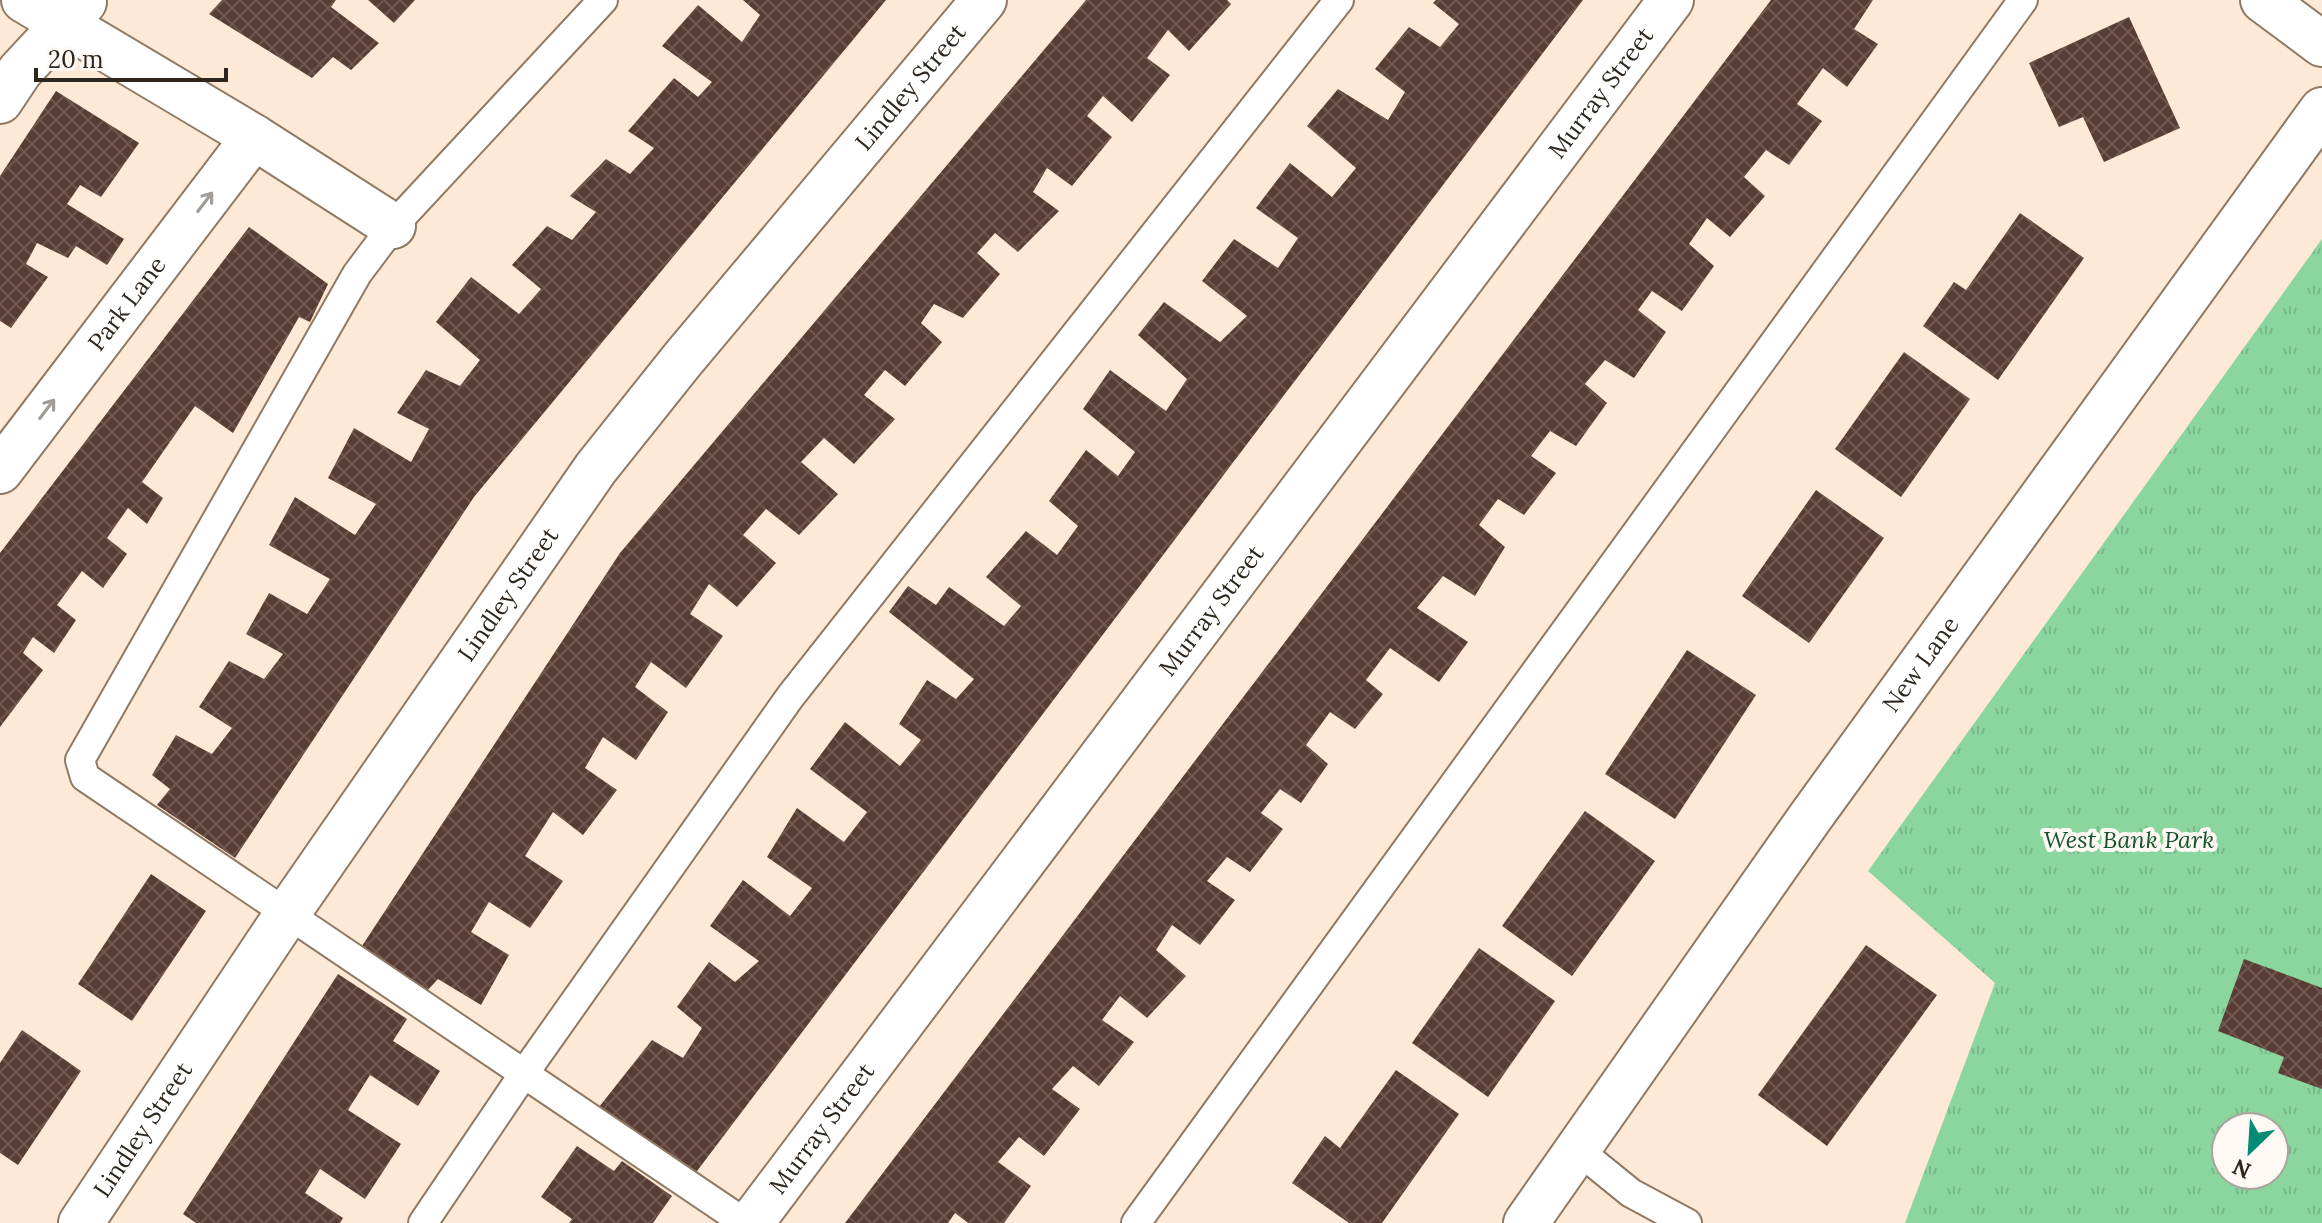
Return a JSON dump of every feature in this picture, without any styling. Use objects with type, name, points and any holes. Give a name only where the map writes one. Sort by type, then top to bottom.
[{"type":"street","points":[[24,0],[75,11],[254,137],[393,226]]},
{"type":"street","name":"Lindley Street","points":[[81,1223],[287,914],[596,468],[683,359],[984,0]]},
{"type":"street","name":"Murray Street","points":[[748,1223],[1671,0]]},
{"type":"street","points":[[2263,0],[2322,44]]},
{"type":"street","points":[[0,101],[20,71],[75,11]]},
{"type":"street","name":"New Lane","points":[[1526,1223],[1809,819],[2322,110]]},
{"type":"street","name":"Park Lane","points":[[0,471],[254,137]]},
{"type":"lane","points":[[603,0],[393,226],[357,274],[80,760],[85,777],[523,1075],[748,1223]]},
{"type":"lane","points":[[423,1223],[523,1075],[790,697],[1339,0]]},
{"type":"lane","points":[[1136,1223],[2023,0]]},
{"type":"lane","points":[[1578,1150],[1631,1193],[1687,1223]]},
{"type":"green space","name":"West Bank Park","points":[[2322,239],[2322,1223],[1905,1223],[1995,983],[1868,871]]},
{"type":"building","points":[[222,0],[336,0],[331,7],[379,43],[351,70],[333,57],[312,78],[209,14]]},
{"type":"building","points":[[368,0],[415,0],[394,23]]},
{"type":"building","points":[[743,0],[886,0],[474,497],[235,858],[157,805],[170,789],[152,775],[176,735],[212,754],[232,728],[199,707],[229,661],[264,679],[283,654],[246,634],[269,593],[307,614],[330,579],[269,545],[295,497],[355,535],[376,504],[328,478],[354,428],[411,462],[429,429],[397,413],[426,370],[460,386],[480,360],[436,322],[471,277],[519,314],[541,289],[512,265],[547,226],[572,240],[596,212],[570,196],[606,159],[630,174],[654,148],[628,131],[674,78],[698,97],[712,82],[662,46],[698,5],[742,42],[760,15]]},
{"type":"building","points":[[1086,0],[1227,0],[1231,4],[1189,51],[1168,30],[1147,58],[1170,75],[1132,122],[1103,96],[1087,116],[1112,137],[1072,186],[1047,168],[1033,192],[1059,211],[1018,252],[995,233],[977,253],[1000,274],[963,318],[934,304],[921,323],[942,342],[905,386],[885,370],[864,395],[895,419],[854,464],[824,438],[801,462],[838,494],[799,535],[766,509],[743,535],[776,563],[737,607],[709,584],[690,614],[723,636],[686,688],[651,662],[635,687],[668,712],[636,760],[603,737],[585,768],[617,790],[583,835],[553,812],[525,856],[563,881],[530,928],[489,902],[471,932],[509,955],[481,1005],[438,979],[427,991],[360,949],[620,553]]},
{"type":"building","points":[[1436,0],[1583,0],[691,1179],[599,1107],[652,1040],[683,1058],[702,1028],[677,1007],[709,962],[735,982],[759,961],[710,926],[743,880],[790,916],[812,888],[767,857],[797,808],[844,842],[867,812],[810,769],[845,722],[900,766],[921,740],[899,724],[927,680],[956,699],[974,679],[889,612],[908,586],[936,605],[949,587],[1004,626],[1021,606],[986,577],[1026,531],[1057,555],[1078,526],[1049,501],[1086,450],[1118,476],[1135,452],[1083,409],[1110,370],[1166,411],[1187,379],[1138,335],[1164,302],[1220,342],[1247,316],[1202,281],[1234,239],[1278,268],[1298,238],[1256,208],[1290,163],[1332,197],[1356,168],[1307,126],[1338,89],[1388,120],[1405,92],[1375,69],[1409,27],[1440,47],[1459,24],[1433,3]]},
{"type":"building","points":[[1771,0],[1873,0],[1854,29],[1878,44],[1847,87],[1823,68],[1797,104],[1822,121],[1789,165],[1766,150],[1744,177],[1765,196],[1730,237],[1707,218],[1689,244],[1714,266],[1682,311],[1652,291],[1638,310],[1666,332],[1634,378],[1605,360],[1585,384],[1607,403],[1576,446],[1550,431],[1531,456],[1556,473],[1524,515],[1498,499],[1479,525],[1505,547],[1475,596],[1443,576],[1417,608],[1468,642],[1439,682],[1390,648],[1366,680],[1383,694],[1355,729],[1330,712],[1306,745],[1328,764],[1301,803],[1280,789],[1261,813],[1283,829],[1250,872],[1227,857],[1207,881],[1235,900],[1200,945],[1172,925],[1156,950],[1186,976],[1147,1018],[1120,996],[1102,1020],[1134,1042],[1099,1086],[1073,1066],[1052,1089],[1080,1109],[1044,1156],[1019,1137],[998,1162],[1031,1186],[1004,1223],[968,1223],[955,1213],[948,1223],[845,1223]]},
{"type":"building","points":[[2129,17],[2180,128],[2104,162],[2083,117],[2059,127],[2029,63]]},
{"type":"building","points":[[56,91],[139,143],[101,197],[80,185],[67,204],[124,239],[107,265],[76,246],[68,258],[37,243],[26,264],[48,277],[11,328],[0,321],[0,176]]},
{"type":"building","points":[[2020,213],[2084,258],[1998,380],[1923,326],[1954,282],[1966,290]]},
{"type":"building","points":[[249,227],[328,284],[310,322],[299,317],[233,433],[195,406],[142,482],[163,498],[147,524],[128,508],[107,538],[127,554],[103,588],[82,571],[57,605],[76,620],[54,653],[33,637],[23,653],[43,670],[0,727],[0,553]]},
{"type":"building","points":[[1904,352],[1970,399],[1901,497],[1835,449]]},
{"type":"building","points":[[1816,490],[1884,538],[1809,643],[1742,596]]},
{"type":"building","points":[[1687,650],[1756,695],[1675,819],[1605,774]]},
{"type":"building","points":[[1585,811],[1655,861],[1572,976],[1502,926]]},
{"type":"building","points":[[151,874],[206,911],[132,1021],[78,984]]},
{"type":"building","points":[[1866,945],[1937,995],[1827,1146],[1758,1095]]},
{"type":"building","points":[[1479,948],[1555,1001],[1488,1097],[1412,1043]]},
{"type":"building","points":[[2244,959],[2322,988],[2322,1089],[2278,1073],[2284,1057],[2218,1031]]},
{"type":"building","points":[[338,974],[407,1019],[393,1041],[440,1071],[418,1106],[370,1075],[348,1110],[401,1144],[365,1199],[320,1169],[305,1193],[343,1218],[340,1223],[196,1223],[183,1214]]},
{"type":"building","points":[[22,1030],[81,1071],[18,1165],[0,1153],[0,1063]]},
{"type":"building","points":[[1396,1070],[1459,1114],[1382,1223],[1349,1223],[1292,1183],[1325,1136],[1340,1148]]},
{"type":"building","points":[[577,1146],[614,1171],[622,1161],[672,1196],[653,1223],[569,1223],[572,1219],[541,1197]]}]
